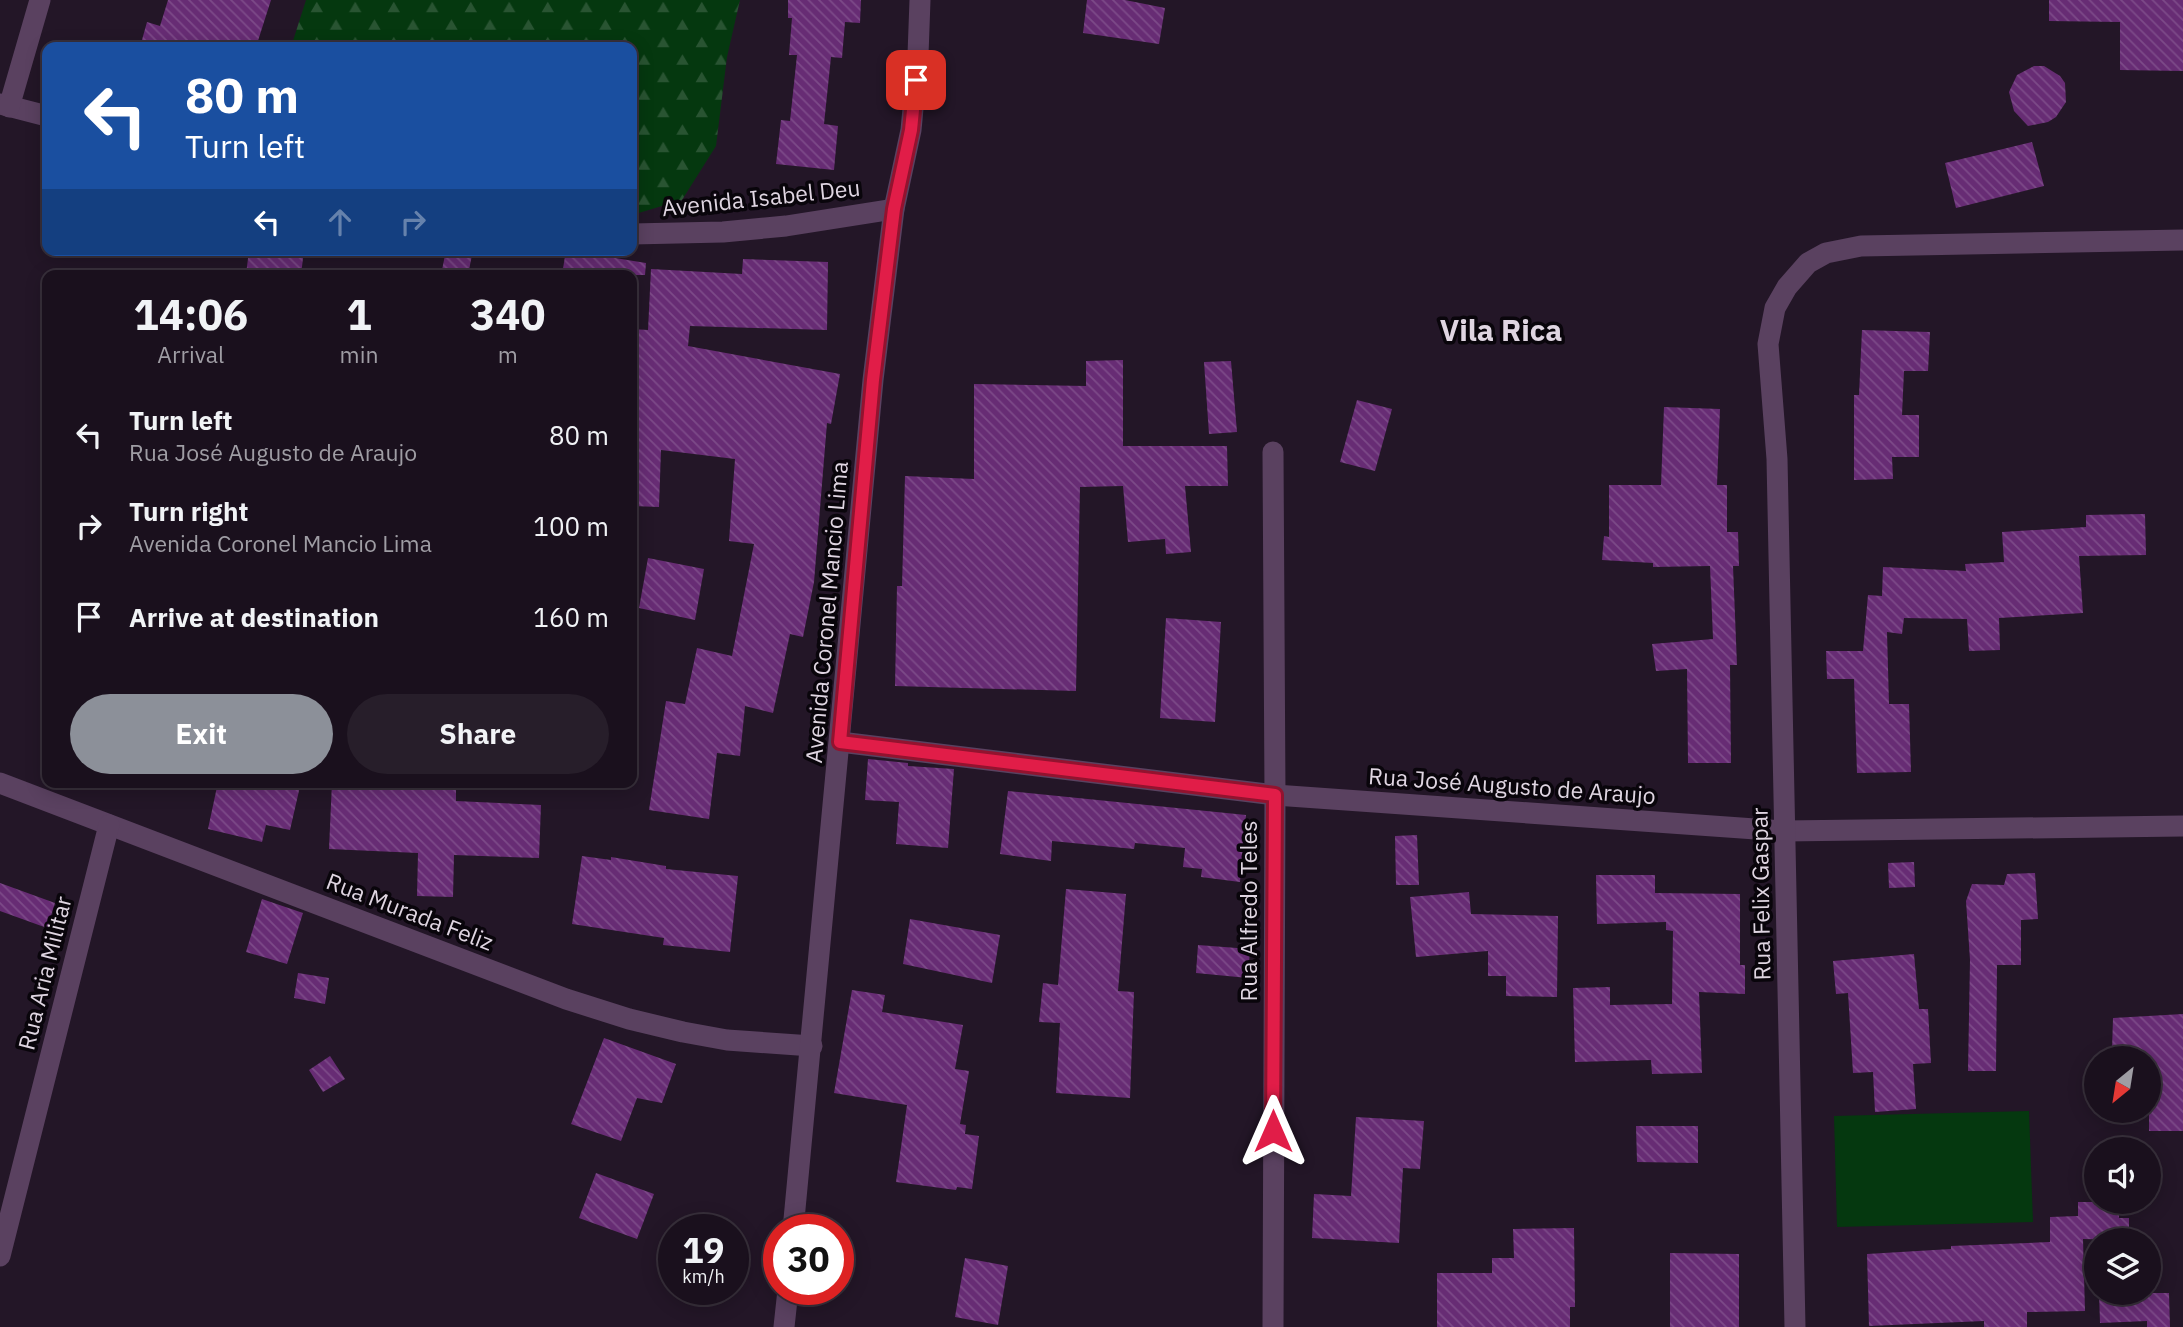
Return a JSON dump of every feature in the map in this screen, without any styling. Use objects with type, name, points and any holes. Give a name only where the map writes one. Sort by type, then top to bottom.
[{"type":"street","points":[[40,0],[5,105],[42,115]]},
{"type":"street","name":"Avenida Coronel Mancio Lima","points":[[795,1214],[873,380],[894,209],[911,130],[920,0]]},
{"type":"street","name":"Avenida Isabel Deu","points":[[637,234],[723,232],[894,209]]},
{"type":"street","name":"Rua Felix Gaspar","points":[[1795,1327],[1777,459],[1768,344],[1775,308],[1787,287],[1808,263],[1826,253],[1861,246],[2183,240]]},
{"type":"street","name":"Rua Alfredo Teles","points":[[1273,452],[1273,1327]]},
{"type":"street","name":"Rua José Augusto de Araujo","points":[[840,742],[1275,795],[1784,831],[2183,826]]},
{"type":"street","name":"Rua Murada Feliz","points":[[0,783],[566,999],[629,1019],[727,1040],[812,1046]]},
{"type":"street","name":"Rua Aria Militar","points":[[0,1256],[109,825]]},
{"type":"street","points":[[784,1327],[786,1305]]},
{"type":"green space","points":[[306,0],[740,0],[727,57],[716,146],[682,200],[637,214],[637,42],[293,42]]},
{"type":"green space","points":[[2029,1111],[2033,1222],[1837,1227],[1834,1116]]},
{"type":"building","points":[[168,0],[271,0],[258,42],[141,42],[147,22],[160,26]]},
{"type":"building","points":[[788,0],[861,0],[860,23],[845,22],[842,58],[831,57],[824,124],[838,126],[834,170],[776,164],[781,120],[790,121],[797,55],[789,55],[792,18],[788,18]]},
{"type":"building","points":[[1087,0],[1125,0],[1165,8],[1159,44],[1083,33]]},
{"type":"building","points":[[2049,0],[2183,0],[2183,71],[2120,70],[2120,22],[2049,21]]},
{"type":"building","points":[[2034,66],[2044,66],[2060,76],[2065,83],[2066,102],[2056,117],[2048,122],[2028,126],[2014,111],[2009,92],[2017,75]]},
{"type":"building","points":[[2032,142],[2044,186],[1956,208],[1945,163]]},
{"type":"building","points":[[248,256],[303,256],[302,270],[247,270]]},
{"type":"building","points":[[445,256],[472,256],[469,270],[442,270]]},
{"type":"building","points":[[565,256],[603,256],[646,263],[645,275],[637,275],[637,270],[563,270]]},
{"type":"building","points":[[743,259],[828,262],[827,330],[690,326],[688,346],[840,374],[831,424],[827,423],[814,582],[803,637],[790,634],[773,713],[745,706],[740,756],[717,753],[709,819],[649,810],[666,701],[685,704],[697,648],[732,656],[754,544],[729,541],[735,459],[661,450],[659,507],[637,506],[637,329],[648,330],[651,269],[742,274]]},
{"type":"building","points":[[1862,330],[1930,332],[1928,371],[1904,371],[1902,415],[1919,415],[1919,457],[1892,457],[1893,479],[1854,480],[1854,395],[1859,395]]},
{"type":"building","points":[[1123,360],[1123,446],[1227,446],[1228,486],[1185,486],[1191,552],[1166,554],[1165,539],[1128,542],[1123,486],[1080,487],[1076,691],[895,686],[897,586],[902,586],[905,476],[974,479],[974,384],[1086,386],[1086,361]]},
{"type":"building","points":[[1231,361],[1237,432],[1209,434],[1204,362]]},
{"type":"building","points":[[1357,400],[1392,409],[1375,471],[1340,462]]},
{"type":"building","points":[[1664,407],[1720,409],[1717,485],[1727,485],[1727,532],[1738,532],[1739,566],[1733,566],[1737,665],[1730,665],[1731,763],[1688,763],[1687,669],[1656,671],[1652,644],[1713,639],[1710,566],[1653,567],[1653,563],[1602,560],[1604,536],[1609,537],[1609,485],[1661,485]]},
{"type":"building","points":[[2145,514],[2146,555],[2079,556],[2083,613],[1999,618],[2000,650],[1969,651],[1967,619],[1904,618],[1902,634],[1887,632],[1889,704],[1909,704],[1911,772],[1857,773],[1854,679],[1827,679],[1826,651],[1863,651],[1868,595],[1882,596],[1883,567],[1966,571],[1965,564],[2004,562],[2002,532],[2086,527],[2086,515]]},
{"type":"building","points":[[648,558],[704,569],[695,620],[639,608]]},
{"type":"building","points":[[1166,618],[1221,622],[1215,722],[1160,718]]},
{"type":"building","points":[[868,759],[908,763],[908,766],[954,769],[948,848],[896,844],[899,802],[865,800]]},
{"type":"building","points":[[217,788],[300,788],[290,830],[266,825],[262,842],[208,829]]},
{"type":"building","points":[[332,788],[456,788],[456,801],[541,805],[539,858],[454,855],[453,897],[417,896],[418,853],[329,849]]},
{"type":"building","points":[[1008,791],[1246,815],[1240,882],[1201,877],[1202,869],[1183,867],[1185,848],[1135,843],[1134,849],[1052,841],[1051,861],[1000,854]]},
{"type":"building","points":[[1417,835],[1419,885],[1396,885],[1395,836]]},
{"type":"building","points":[[582,856],[611,860],[611,857],[666,866],[666,869],[738,876],[730,952],[663,945],[664,938],[572,924]]},
{"type":"building","points":[[1914,862],[1915,887],[1889,888],[1888,863]]},
{"type":"building","points":[[2035,873],[2038,919],[2021,920],[2021,965],[1997,965],[1996,1071],[1968,1071],[1970,960],[1966,901],[1972,884],[2004,885],[2007,874]]},
{"type":"building","points":[[1596,875],[1655,875],[1655,893],[1740,894],[1740,965],[1745,965],[1745,994],[1699,992],[1702,1073],[1652,1074],[1651,1060],[1575,1062],[1573,988],[1610,987],[1610,1005],[1672,1004],[1673,931],[1666,930],[1666,922],[1597,924]]},
{"type":"building","points":[[0,883],[55,903],[47,928],[0,911]]},
{"type":"building","points":[[1066,889],[1126,894],[1118,991],[1134,992],[1130,1098],[1056,1093],[1060,1023],[1039,1022],[1043,983],[1058,985]]},
{"type":"building","points":[[1469,892],[1471,914],[1558,916],[1557,997],[1506,996],[1506,976],[1488,976],[1488,951],[1416,957],[1410,897]]},
{"type":"building","points":[[262,899],[303,913],[287,964],[246,952]]},
{"type":"building","points":[[910,919],[1000,935],[992,983],[903,964]]},
{"type":"building","points":[[1198,945],[1250,949],[1248,978],[1196,973]]},
{"type":"building","points":[[1914,954],[1919,1009],[1928,1009],[1931,1063],[1913,1064],[1916,1109],[1875,1112],[1873,1072],[1853,1073],[1848,993],[1836,994],[1833,961]]},
{"type":"building","points":[[298,973],[329,978],[325,1004],[294,998]]},
{"type":"building","points":[[852,990],[885,995],[882,1012],[963,1025],[955,1069],[969,1071],[960,1124],[966,1125],[965,1134],[979,1136],[972,1189],[957,1187],[956,1190],[896,1182],[907,1105],[834,1093]]},
{"type":"building","points":[[2183,1014],[2183,1131],[2149,1131],[2149,1124],[2161,1124],[2161,1046],[2112,1046],[2113,1018]]},
{"type":"building","points":[[604,1038],[676,1064],[662,1103],[637,1098],[621,1141],[571,1124]]},
{"type":"building","points":[[330,1056],[345,1079],[323,1092],[309,1070]]},
{"type":"building","points":[[1356,1117],[1424,1121],[1420,1169],[1403,1168],[1399,1243],[1312,1238],[1314,1194],[1351,1196]]},
{"type":"building","points":[[1636,1126],[1698,1126],[1698,1163],[1637,1162]]},
{"type":"building","points":[[596,1173],[654,1194],[637,1239],[579,1218]]},
{"type":"building","points":[[2078,1202],[2084,1202],[2084,1214],[2119,1214],[2119,1218],[2129,1218],[2129,1228],[2084,1228],[2085,1311],[2027,1312],[2027,1327],[1984,1327],[1984,1321],[1869,1326],[1867,1254],[1951,1249],[1951,1246],[2050,1242],[2050,1217],[2078,1216]]},
{"type":"building","points":[[1574,1228],[1575,1307],[1570,1307],[1570,1327],[1437,1327],[1437,1273],[1492,1273],[1492,1258],[1514,1258],[1513,1229]]},
{"type":"building","points":[[1670,1253],[1739,1254],[1739,1327],[1670,1327]]},
{"type":"building","points":[[965,1258],[1008,1266],[998,1325],[955,1317]]},
{"type":"building","points":[[2161,1293],[2169,1293],[2170,1327],[2147,1327],[2147,1321],[2100,1323],[2099,1305],[2161,1305]]},
{"type":"district","name":"Vila Rica","points":[[1501,329]]},
{"type":"route","points":[[916,80],[911,130],[894,209],[873,380],[840,742],[1275,795],[1273,1131]]}]
